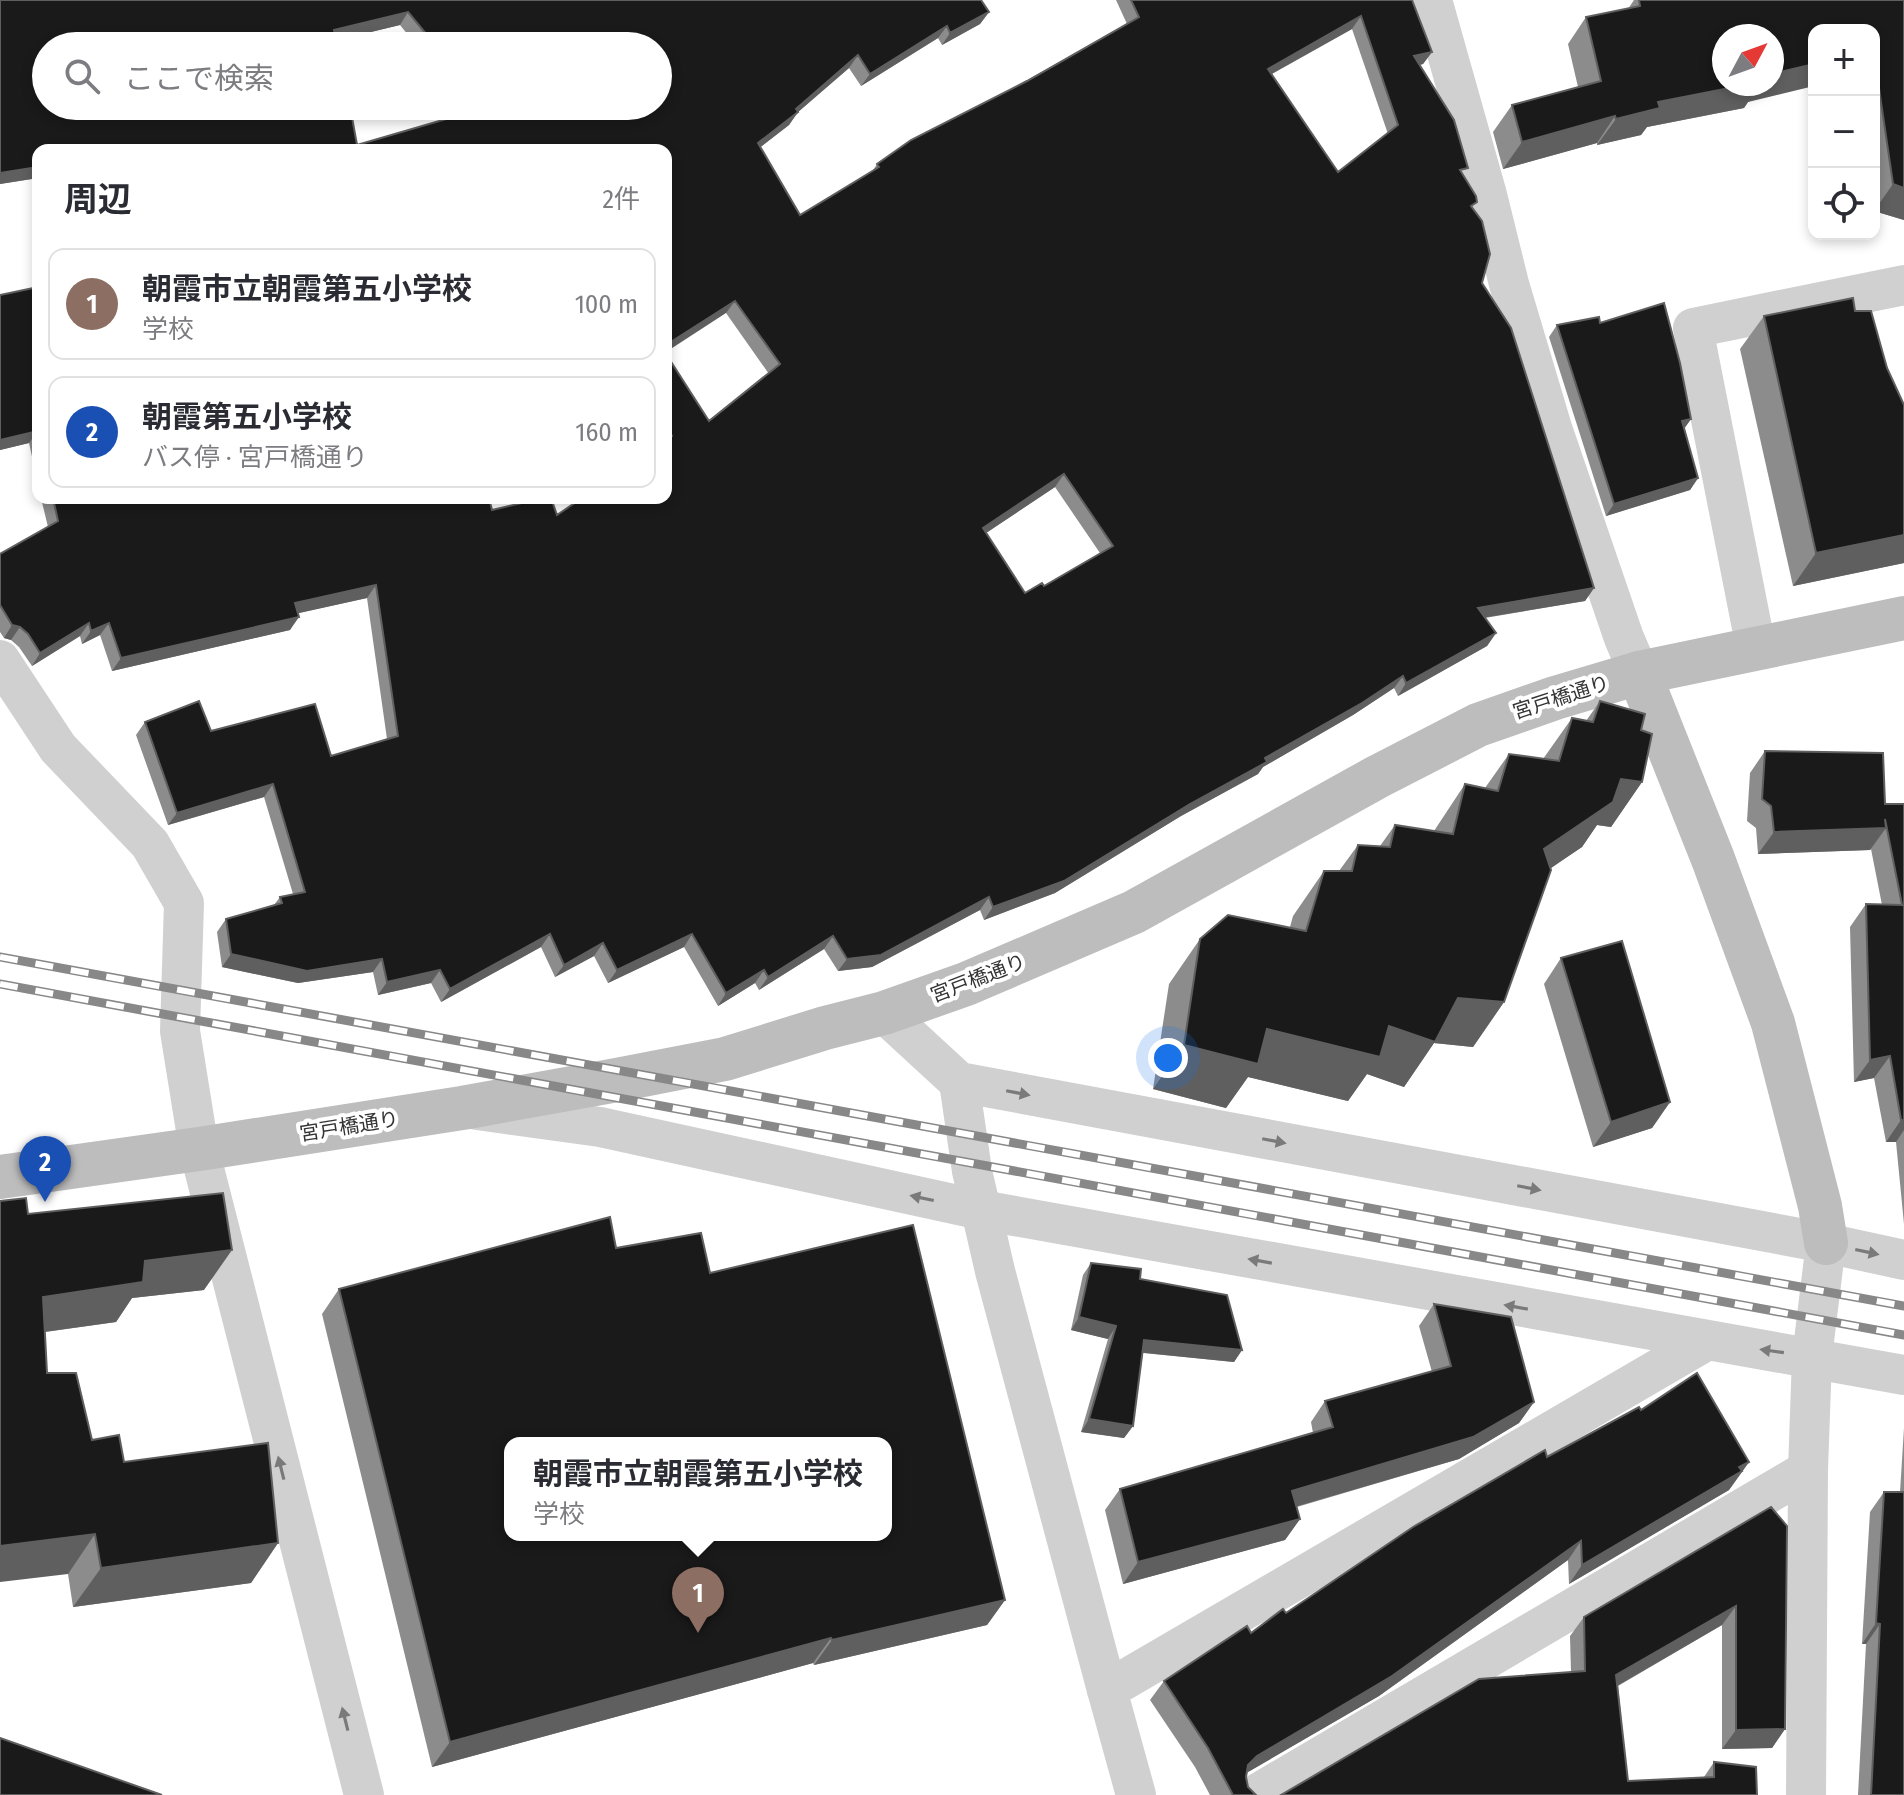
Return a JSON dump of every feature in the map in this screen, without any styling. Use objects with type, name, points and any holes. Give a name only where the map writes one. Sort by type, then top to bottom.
[{"type":"street","points":[[1432,0],[1509,284],[1552,428],[1624,638],[1713,859],[1773,1023],[1820,1206],[1826,1243],[1812,1357],[1808,1470],[1806,1795]]},
{"type":"street","points":[[1756,648],[1693,328],[1904,285]]},
{"type":"street","name":"宮戸橋通り","points":[[0,1177],[462,1108],[725,1059],[884,1013],[979,978],[1134,912],[1377,777],[1478,725],[1639,673],[1904,618]]},
{"type":"street","points":[[0,660],[58,748],[150,844],[184,903],[180,1031],[199,1149],[364,1795]]},
{"type":"street","points":[[884,1013],[959,1082],[1904,1260]]},
{"type":"street","points":[[959,1082],[981,1210],[1136,1795]]},
{"type":"street","points":[[462,1108],[600,1127],[981,1210],[1904,1375]]},
{"type":"street","points":[[1107,1690],[1706,1341]]},
{"type":"street","points":[[1255,1795],[1808,1470]]},
{"type":"building","points":[[0,0],[981,0],[989,12],[950,33],[947,26],[870,74],[858,55],[796,109],[798,112],[758,143],[800,215],[879,167],[877,164],[911,140],[1027,81],[1139,17],[1131,0],[1412,0],[1432,52],[1414,56],[1454,120],[1468,168],[1460,170],[1476,196],[1477,202],[1471,206],[1482,221],[1490,254],[1482,283],[1511,328],[1594,588],[1478,608],[1496,633],[1406,683],[1403,676],[1265,758],[1267,762],[1190,804],[1064,881],[993,907],[989,897],[881,955],[847,959],[833,936],[768,977],[764,970],[726,993],[692,934],[617,970],[603,943],[564,965],[550,934],[450,989],[440,970],[387,982],[382,959],[307,971],[231,954],[226,919],[282,903],[280,897],[305,892],[273,784],[177,813],[145,722],[199,701],[211,731],[315,704],[331,756],[398,736],[376,585],[295,603],[299,617],[121,658],[109,623],[91,631],[89,623],[40,653],[28,634],[12,625],[0,605],[0,554],[58,521],[54,504],[490,504],[492,510],[518,504],[553,504],[557,515],[573,504],[672,504],[672,363],[709,421],[780,364],[735,301],[672,341],[672,144],[360,144],[443,120],[672,120],[672,32],[424,32],[408,12],[334,32],[32,32],[32,120],[353,120],[357,144],[32,144],[32,168],[0,173]],"holes":[[[1361,16],[1398,125],[1338,172],[1268,69]],[[1064,474],[1113,546],[1044,586],[1042,583],[1025,593],[983,528]]]},
{"type":"building","points":[[1639,0],[1904,0],[1904,188],[1893,184],[1880,95],[1880,24],[1808,24],[1808,65],[1784,71],[1784,24],[1712,24],[1712,91],[1658,102],[1660,108],[1616,119],[1615,116],[1522,142],[1512,105],[1601,81],[1586,17],[1640,6]]},
{"type":"building","points":[[32,288],[32,432],[0,440],[0,295]]},
{"type":"building","points":[[1853,298],[1855,311],[1871,311],[1887,368],[1904,405],[1904,535],[1816,553],[1764,316]]},
{"type":"building","points":[[1664,303],[1691,419],[1682,421],[1698,478],[1614,504],[1557,325],[1599,317],[1600,323]]},
{"type":"building","points":[[1600,701],[1645,714],[1641,730],[1652,734],[1642,782],[1621,779],[1613,802],[1544,849],[1551,870],[1504,1002],[1458,998],[1435,1042],[1389,1026],[1380,1057],[1267,1029],[1258,1064],[1184,1045],[1200,939],[1228,915],[1306,931],[1324,871],[1352,871],[1358,845],[1390,847],[1395,825],[1453,834],[1465,784],[1498,791],[1509,754],[1559,761],[1572,718],[1593,722]]},
{"type":"building","points":[[1765,751],[1883,753],[1885,804],[1904,804],[1904,1120],[1901,1120],[1890,1056],[1870,1060],[1866,904],[1902,905],[1885,819],[1886,828],[1774,832],[1771,806],[1762,799]]},
{"type":"building","points":[[1622,941],[1670,1102],[1611,1122],[1561,958]]},
{"type":"building","points":[[223,1193],[232,1250],[145,1261],[143,1282],[43,1297],[47,1373],[76,1373],[92,1440],[119,1435],[124,1462],[268,1443],[278,1543],[101,1568],[95,1534],[0,1546],[0,1201],[26,1198],[28,1214]]},
{"type":"building","points":[[610,1217],[616,1248],[701,1233],[710,1273],[913,1225],[1005,1600],[831,1638],[450,1742],[339,1289]]},
{"type":"building","points":[[1091,1263],[1141,1269],[1140,1279],[1227,1295],[1242,1350],[1144,1340],[1133,1426],[1089,1419],[1116,1326],[1079,1317]]},
{"type":"building","points":[[1434,1304],[1511,1317],[1534,1402],[1473,1437],[1292,1491],[1300,1519],[1138,1562],[1120,1489],[1333,1427],[1325,1401],[1451,1366]]},
{"type":"building","points":[[1697,1373],[1749,1462],[1739,1467],[1742,1471],[1582,1565],[1581,1541],[1392,1676],[1257,1756],[1248,1765],[1246,1777],[1248,1787],[1256,1795],[1233,1795],[1208,1748],[1164,1681],[1247,1626],[1251,1633],[1283,1609],[1286,1613],[1413,1527],[1545,1450],[1547,1457],[1639,1407],[1641,1410]]},
{"type":"building","points":[[1884,1492],[1904,1492],[1904,1795],[1871,1795]]},
{"type":"building","points":[[1771,1507],[1787,1526],[1785,1729],[1736,1730],[1736,1606],[1616,1675],[1628,1781],[1714,1777],[1714,1762],[1756,1767],[1757,1795],[1281,1795],[1479,1679],[1585,1671],[1584,1617]]},
{"type":"building","points":[[0,1738],[162,1795],[0,1795]]},
{"type":"railway","points":[[0,957],[1904,1306]]},
{"type":"railway","points":[[0,984],[1904,1335]]},
{"type":"place","name":"朝霞第五小学校","points":[[45,1202]]},
{"type":"place","name":"朝霞市立朝霞第五小学校","points":[[698,1633]]}]
